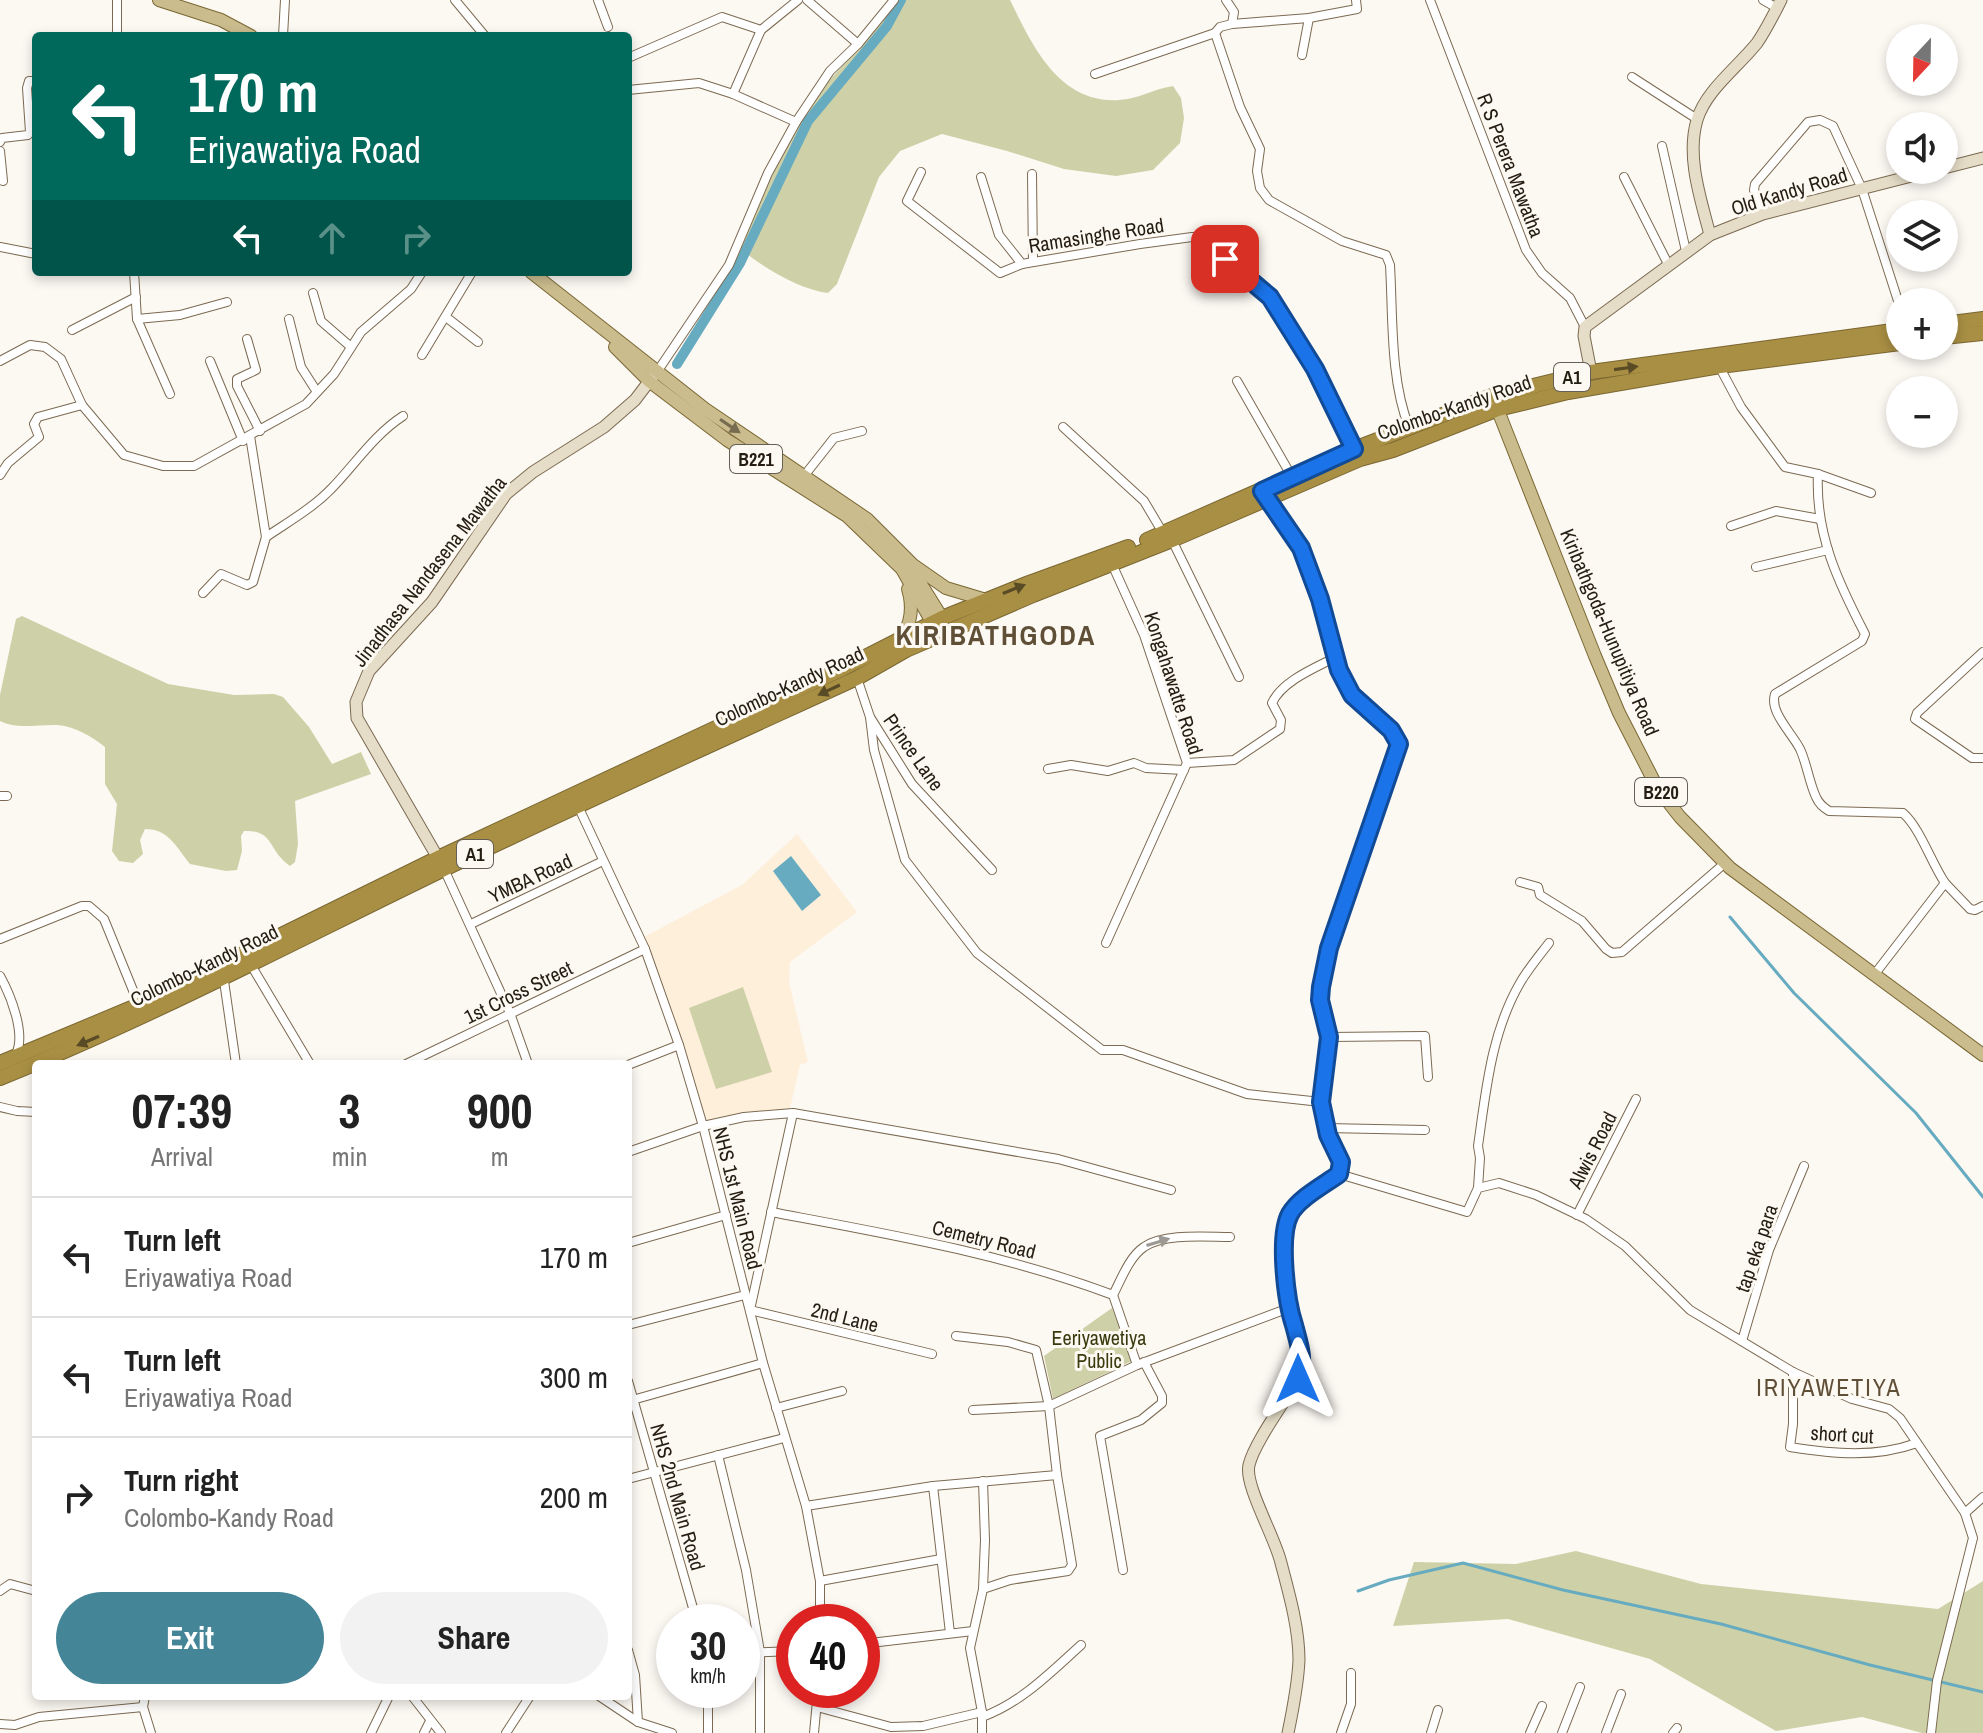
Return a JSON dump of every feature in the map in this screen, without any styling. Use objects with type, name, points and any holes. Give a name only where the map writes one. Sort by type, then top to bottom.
[{"type":"highway","points":[[1958,322],[1983,319]]},
{"type":"highway","name":"Colombo-Kandy Road","points":[[11,1063],[109,1032],[223,972],[576,801],[901,638],[941,627],[1112,564],[1264,496],[1360,459],[1393,450],[1495,402],[1568,392],[1718,361],[1886,332]]},
{"type":"highway","points":[[1958,336],[1983,333]]},
{"type":"highway","name":"Colombo-Kandy Road","points":[[1264,496],[1292,477],[1409,427],[1591,372],[1886,344]]},
{"type":"highway","name":"Colombo-Kandy Road","points":[[576,801],[857,678],[986,600],[1168,537]]},
{"type":"highway","name":"Colombo-Kandy Road","points":[[0,1078],[11,1063],[139,1005],[223,972],[251,965],[441,864]]},
{"type":"main road","points":[[159,0],[221,20],[244,32]]},
{"type":"main road","name":"B221","points":[[536,276],[727,440],[847,516],[906,566]]},
{"type":"main road","name":"B221","points":[[653,377],[867,519],[906,566],[941,627]]},
{"type":"main road","name":"Kiribathgoda-Hunupitiya Road","points":[[1495,402],[1619,713],[1658,789],[1680,817],[1725,863],[1983,1055]]},
{"type":"main road","points":[[906,566],[946,588],[986,600]]},
{"type":"main road","points":[[901,638],[907,631],[912,603],[906,566]]},
{"type":"street","points":[[117,0],[117,32]]},
{"type":"street","points":[[283,32],[285,0]]},
{"type":"street","points":[[455,0],[482,32]]},
{"type":"street","points":[[598,0],[608,27]]},
{"type":"street","points":[[733,94],[761,30],[798,0]]},
{"type":"street","points":[[807,0],[858,44]]},
{"type":"street","points":[[653,377],[729,265],[768,173],[796,122],[830,71],[858,44],[894,0]]},
{"type":"street","points":[[1226,0],[1234,12],[1232,24]]},
{"type":"street","points":[[1095,74],[1215,33],[1220,27],[1309,18],[1357,9],[1356,0]]},
{"type":"street","name":"R S Perera Mawatha","points":[[1430,0],[1526,250],[1542,273],[1570,298],[1585,327]]},
{"type":"street","points":[[1710,235],[1695,172],[1697,119],[1705,103],[1759,40],[1779,4],[1763,0]]},
{"type":"street","points":[[632,56],[722,17],[761,30]]},
{"type":"street","points":[[1302,55],[1309,18]]},
{"type":"street","points":[[1215,33],[1240,107],[1260,149],[1257,171],[1260,188],[1269,200],[1342,241],[1386,255],[1390,265],[1398,382],[1403,413],[1409,427]]},
{"type":"street","points":[[1632,77],[1697,119]]},
{"type":"street","points":[[0,142],[2,138],[28,135],[30,132],[27,88],[29,81],[32,81]]},
{"type":"street","points":[[632,90],[699,83],[733,94],[796,122]]},
{"type":"street","points":[[1763,214],[1754,190],[1755,184],[1808,122],[1813,120],[1833,126],[1862,189],[1894,288]]},
{"type":"street","points":[[1662,146],[1686,251]]},
{"type":"street","points":[[0,151],[3,181]]},
{"type":"street","points":[[1958,164],[1983,158]]},
{"type":"street","points":[[921,172],[907,201],[1000,273],[1022,264]]},
{"type":"street","points":[[1032,174],[1033,262]]},
{"type":"street","name":"Ramasinghe Road","points":[[981,177],[999,235],[1022,264],[1140,244],[1192,237],[1203,239],[1270,297],[1315,369],[1354,449]]},
{"type":"street","points":[[1624,177],[1668,264]]},
{"type":"street","name":"Old Kandy Road","points":[[1585,327],[1710,235],[1763,214],[1886,183]]},
{"type":"street","points":[[0,247],[32,253]]},
{"type":"street","points":[[134,276],[137,319],[170,394]]},
{"type":"street","points":[[0,361],[30,345],[45,347],[61,359],[82,405],[124,455],[163,466],[194,466],[306,404],[334,374],[361,332],[411,289],[419,276]]},
{"type":"street","points":[[422,355],[470,276]]},
{"type":"street","points":[[313,293],[321,321],[351,347]]},
{"type":"street","points":[[72,330],[136,297]]},
{"type":"street","points":[[137,319],[180,315],[227,302]]},
{"type":"street","points":[[446,317],[478,342]]},
{"type":"street","points":[[289,319],[301,367],[317,392]]},
{"type":"street","points":[[1585,327],[1591,372]]},
{"type":"street","points":[[247,339],[256,370],[237,379],[237,386],[260,431]]},
{"type":"street","points":[[203,593],[221,574],[247,585],[253,582],[266,537],[247,439],[210,361]]},
{"type":"street","points":[[1718,361],[1741,407],[1785,467],[1818,474],[1871,493]]},
{"type":"street","name":"Jinadhasa Nandasena Mawatha","points":[[441,864],[357,718],[356,702],[369,671],[432,602],[506,494],[533,472],[604,427],[635,400],[653,377]]},
{"type":"street","points":[[1237,381],[1292,477]]},
{"type":"street","points":[[0,475],[8,463],[39,437],[34,424],[38,417],[82,405]]},
{"type":"street","points":[[266,537],[311,507],[330,490],[383,429],[403,416]]},
{"type":"street","points":[[1063,427],[1144,501],[1168,537],[1239,677]]},
{"type":"street","points":[[804,476],[834,438],[862,431]]},
{"type":"street","points":[[1818,474],[1817,501],[1828,550],[1846,597],[1865,634],[1862,641],[1775,694],[1775,708],[1800,750],[1822,807],[1829,811],[1903,813],[1911,820],[1945,883],[1970,909],[1983,906]]},
{"type":"street","points":[[1264,496],[1301,548],[1320,599],[1339,670],[1352,695],[1391,730],[1399,744],[1329,948],[1320,1000],[1329,1037],[1321,1102],[1326,1128],[1341,1162],[1339,1174],[1290,1213],[1285,1229],[1285,1283],[1303,1368],[1253,1453],[1248,1468],[1250,1482],[1281,1560],[1296,1634],[1298,1670],[1288,1733]]},
{"type":"street","points":[[1731,526],[1776,511],[1820,519]]},
{"type":"street","points":[[1756,567],[1828,550]]},
{"type":"street","name":"Kongahawatte Road","points":[[1106,943],[1186,766],[1144,635],[1112,564]]},
{"type":"street","points":[[1983,652],[1917,713],[1915,719],[1972,758],[1983,758]]},
{"type":"street","points":[[1048,769],[1071,765],[1108,771],[1134,763],[1146,768],[1234,760],[1280,729],[1281,720],[1272,703],[1274,697],[1297,678],[1336,657]]},
{"type":"street","name":"Prince Lane","points":[[857,678],[870,717],[912,784],[992,870]]},
{"type":"street","points":[[870,717],[874,750],[905,860],[977,953],[1102,1050],[1123,1050],[1247,1094],[1321,1102]]},
{"type":"street","name":"NHS 1st Main Road","points":[[576,801],[645,949],[679,1045],[703,1126],[763,1363],[806,1506],[820,1581],[820,1604]]},
{"type":"street","name":"YMBA Road","points":[[471,924],[603,861]]},
{"type":"street","points":[[1520,882],[1538,887],[1540,895],[1582,921],[1612,953],[1622,952],[1725,863]]},
{"type":"street","points":[[441,864],[510,1013],[527,1060]]},
{"type":"street","points":[[1874,975],[1945,883]]},
{"type":"street","points":[[0,939],[82,906],[89,906],[104,919],[139,1005]]},
{"type":"street","points":[[1339,1174],[1467,1212],[1478,1188],[1478,1146],[1493,1048],[1520,982],[1549,943]]},
{"type":"street","name":"1st Cross Street","points":[[414,1060],[645,949]]},
{"type":"street","points":[[251,965],[308,1060]]},
{"type":"street","points":[[223,972],[235,1060]]},
{"type":"street","points":[[0,976],[8,990],[20,1045],[11,1063]]},
{"type":"street","points":[[1329,1037],[1425,1036],[1428,1077]]},
{"type":"street","points":[[632,1063],[679,1045]]},
{"type":"street","name":"Alwis Road","points":[[1577,1215],[1636,1099]]},
{"type":"street","points":[[0,1107],[32,1112]]},
{"type":"street","points":[[750,1310],[793,1113]]},
{"type":"street","points":[[632,1151],[703,1126],[744,1117],[793,1113],[1058,1159],[1171,1190]]},
{"type":"street","points":[[1326,1128],[1425,1130]]},
{"type":"street","name":"tap eka para","points":[[1742,1341],[1769,1250],[1804,1166]]},
{"type":"street","points":[[1478,1188],[1499,1183],[1536,1195],[1577,1215],[1625,1246],[1690,1310],[1793,1372],[1852,1399],[1889,1409],[1900,1418],[1965,1513],[1973,1538],[1937,1681],[1931,1733]]},
{"type":"street","name":"Cemetry Road","points":[[771,1212],[998,1258],[1052,1272],[1113,1295]]},
{"type":"street","points":[[632,1242],[726,1215]]},
{"type":"street","points":[[1123,1570],[1100,1436],[1141,1420],[1162,1403],[1162,1396],[1141,1364],[1113,1295],[1132,1261],[1144,1247],[1174,1238],[1230,1237]]},
{"type":"street","points":[[632,1324],[745,1295]]},
{"type":"street","points":[[973,1410],[1049,1406],[1141,1364],[1289,1308]]},
{"type":"street","name":"2nd Lane","points":[[750,1310],[932,1354]]},
{"type":"street","points":[[956,1336],[1008,1342],[1036,1350],[1049,1406],[1072,1565],[1068,1571],[1010,1580],[983,1589]]},
{"type":"street","points":[[632,1401],[763,1363]]},
{"type":"street","name":"short cut","points":[[1793,1372],[1790,1447],[1848,1453],[1892,1452],[1917,1443]]},
{"type":"street","points":[[776,1408],[842,1391]]},
{"type":"street","name":"NHS 2nd Main Road","points":[[632,1404],[692,1604]]},
{"type":"street","points":[[632,1478],[784,1438]]},
{"type":"street","points":[[718,1455],[752,1604]]},
{"type":"street","points":[[806,1506],[933,1486],[1057,1475]]},
{"type":"street","points":[[982,1733],[982,1714],[970,1648],[983,1589],[983,1481]]},
{"type":"street","points":[[933,1486],[950,1633]]},
{"type":"street","points":[[1965,1513],[1983,1497]]},
{"type":"street","points":[[820,1581],[941,1559]]},
{"type":"street","points":[[0,1591],[10,1584],[32,1590]]},
{"type":"street","points":[[880,1642],[973,1631]]},
{"type":"street","points":[[821,1708],[891,1727],[923,1726],[997,1711],[1025,1694],[1081,1645]]},
{"type":"street","points":[[760,1652],[776,1652]]},
{"type":"street","points":[[632,1664],[638,1722]]},
{"type":"street","points":[[1341,1733],[1351,1704],[1351,1673]]},
{"type":"street","points":[[1562,1733],[1580,1687]]},
{"type":"street","points":[[1606,1733],[1621,1694]]},
{"type":"street","points":[[144,1700],[143,1707],[151,1733]]},
{"type":"street","points":[[371,1733],[387,1700]]},
{"type":"street","points":[[415,1700],[441,1733]]},
{"type":"street","points":[[506,1733],[527,1700]]},
{"type":"street","points":[[605,1700],[638,1722],[672,1733]]},
{"type":"street","points":[[1530,1733],[1542,1706]]},
{"type":"street","points":[[0,1724],[15,1725],[39,1717],[143,1707]]},
{"type":"street","points":[[708,1708],[708,1733]]},
{"type":"street","points":[[760,1708],[760,1733]]},
{"type":"street","points":[[814,1733],[817,1708]]},
{"type":"street","points":[[1431,1733],[1438,1710]]},
{"type":"street","points":[[424,1733],[430,1721]]},
{"type":"shaded area","points":[[797,834],[857,912],[790,962],[789,982],[808,1062],[800,1065],[789,1113],[705,1124],[644,937],[742,885]]},
{"type":"green space","points":[[897,0],[1010,0],[1050,68],[1080,92],[1098,99],[1119,100],[1173,86],[1181,98],[1184,118],[1180,143],[1153,170],[1116,176],[1064,169],[942,134],[900,151],[879,177],[837,284],[828,293],[781,276],[740,248],[780,158],[817,94],[891,12]]},
{"type":"green space","points":[[22,616],[168,684],[234,695],[274,694],[283,697],[309,727],[332,764],[361,752],[371,774],[295,801],[298,844],[295,862],[290,866],[266,837],[244,831],[237,870],[190,864],[166,836],[145,829],[140,840],[143,854],[133,863],[119,861],[112,851],[117,804],[105,784],[105,747],[65,726],[21,726],[0,721],[0,695],[16,619]]},
{"type":"green space","points":[[743,987],[772,1072],[716,1089],[689,1008]]},
{"type":"green space","name":"Eeriyawetiya Public","points":[[1112,1308],[1132,1361],[1053,1399],[1044,1356]]},
{"type":"green space","points":[[1576,1551],[1701,1584],[1938,1609],[1983,1581],[1983,1733],[1922,1733],[1862,1717],[1776,1731],[1650,1659],[1508,1619],[1393,1626],[1414,1562],[1516,1564]]},
{"type":"water","points":[[791,856],[821,895],[802,911],[773,871]]},
{"type":"waterway","points":[[677,364],[740,263],[808,121],[887,26],[901,0]]},
{"type":"waterway","points":[[1730,917],[1794,993],[1916,1113],[1983,1197]]},
{"type":"waterway","points":[[1358,1591],[1389,1580],[1463,1563],[1563,1590],[1721,1624],[1983,1692]]},
{"type":"district","name":"KIRIBATHGODA","points":[[996,635]]},
{"type":"district","name":"IRIYAWETIYA","points":[[1829,1387]]},
{"type":"route","points":[[1225,259],[1270,297],[1315,369],[1354,449],[1262,491],[1301,548],[1320,599],[1339,670],[1352,695],[1391,730],[1399,744],[1329,948],[1321,987],[1320,1000],[1329,1037],[1321,1102],[1328,1135],[1341,1162],[1339,1174],[1290,1213],[1285,1229],[1285,1283],[1302,1353],[1303,1368],[1298,1379]]}]
